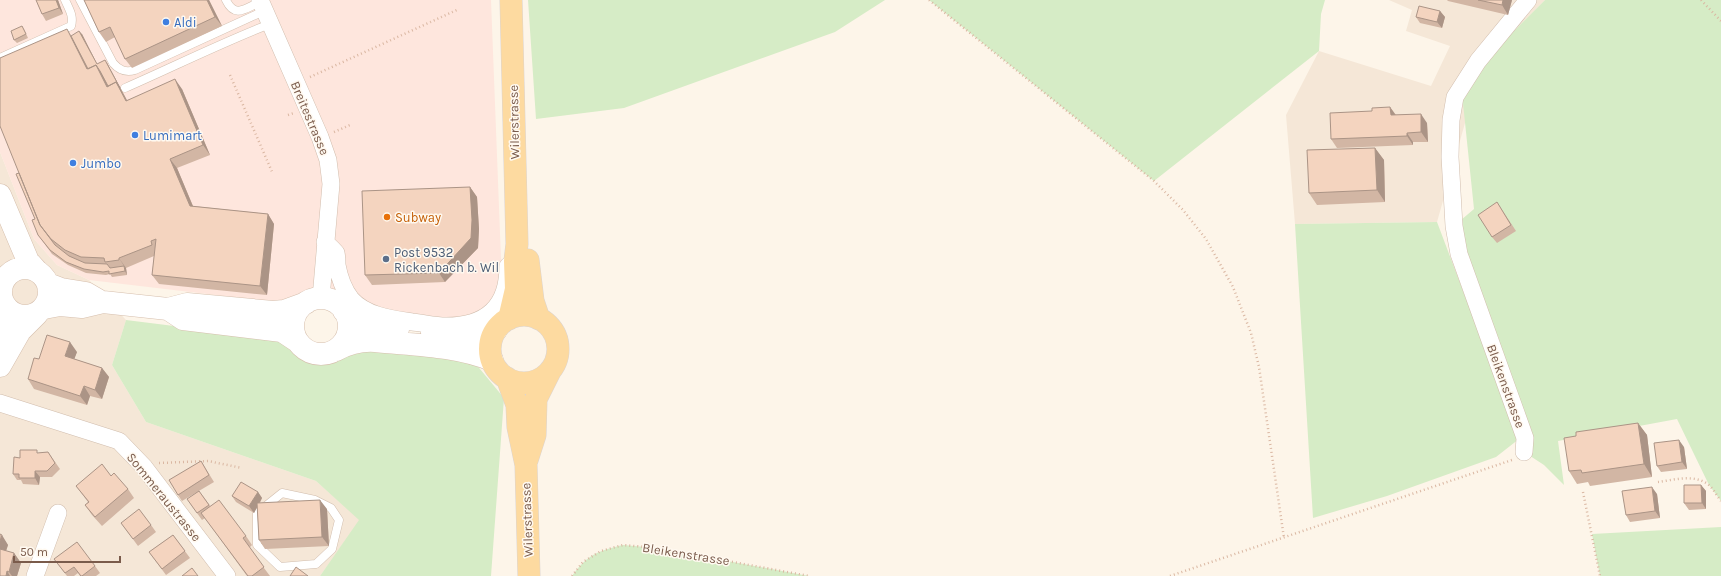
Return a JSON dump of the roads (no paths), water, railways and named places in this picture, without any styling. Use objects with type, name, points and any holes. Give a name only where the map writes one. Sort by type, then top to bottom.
[{"type":"main road","name":"Wilerstrasse","points":[[503,324],[516,289],[515,260],[517,244],[511,0]]},
{"type":"main road","points":[[0,366],[20,331],[40,311],[49,297],[42,277],[28,261],[2,200]]},
{"type":"main road","points":[[0,343],[3,290],[9,267],[2,200]]},
{"type":"main road","points":[[517,244],[528,260],[533,301],[539,318]]},
{"type":"main road","points":[[3,290],[14,270],[29,268],[61,289],[86,293],[103,302]]},
{"type":"main road","points":[[3,290],[16,315],[23,317],[60,305],[82,307],[103,302],[168,309],[187,304],[273,312],[284,311],[313,300],[329,299],[344,311],[365,324],[448,335],[472,335],[503,324],[519,316],[529,315],[539,318],[548,325],[558,342],[558,353],[550,372],[541,379],[530,382],[518,382],[507,378],[498,370],[492,360],[490,350],[492,339],[503,324]]},
{"type":"main road","points":[[297,341],[293,332],[294,318],[298,309],[313,300]]},
{"type":"main road","points":[[168,309],[183,319],[282,331],[297,341],[304,349],[313,353],[321,354],[336,350],[350,343],[363,340],[453,349],[475,353],[492,360]]},
{"type":"main road","points":[[336,350],[343,343],[348,330],[348,320],[344,311]]},
{"type":"main road","name":"Wilerstrasse","points":[[526,465],[535,435],[536,399],[550,372]]},
{"type":"main road","name":"Wilerstrasse","points":[[507,378],[517,405],[518,427],[526,465],[529,576]]},
{"type":"street","name":"Bleikenstrasse","points":[[1524,452],[1525,438],[1459,254],[1454,226],[1450,157],[1451,120],[1455,97],[1478,61],[1528,0]]},
{"type":"street","name":"Breitestrasse","points":[[264,9],[320,137],[328,160],[331,184],[326,242],[313,300]]},
{"type":"street","points":[[326,242],[336,253],[337,267],[342,283],[352,299],[371,313],[388,319],[445,326],[476,323],[487,317],[496,308],[503,295],[508,276],[508,260],[517,244]]},
{"type":"street","name":"Sommeraustrasse","points":[[0,403],[119,441],[141,464],[226,576]]},
{"type":"street","points":[[35,576],[58,513]]},
{"type":"lane","points":[[0,58],[71,26],[72,14],[65,0]]},
{"type":"lane","points":[[80,0],[113,63],[124,71],[135,70],[264,9]]},
{"type":"lane","points":[[226,0],[229,7],[238,12],[264,9]]},
{"type":"lane","points":[[125,88],[244,34],[264,9]]},
{"type":"lane","points":[[282,493],[315,500],[331,508],[339,520],[332,549],[316,564],[280,567],[257,545],[257,513],[282,493]]},
{"type":"lane","points":[[277,576],[280,567]]},
{"type":"place","name":"Aldi","points":[[166,22]]},
{"type":"place","name":"Lumimart","points":[[135,135]]},
{"type":"place","name":"Jumbo","points":[[73,163]]},
{"type":"place","name":"Subway","points":[[387,217]]},
{"type":"place","name":"Post 9532 Rickenbach b. Wil","points":[[386,259]]}]
